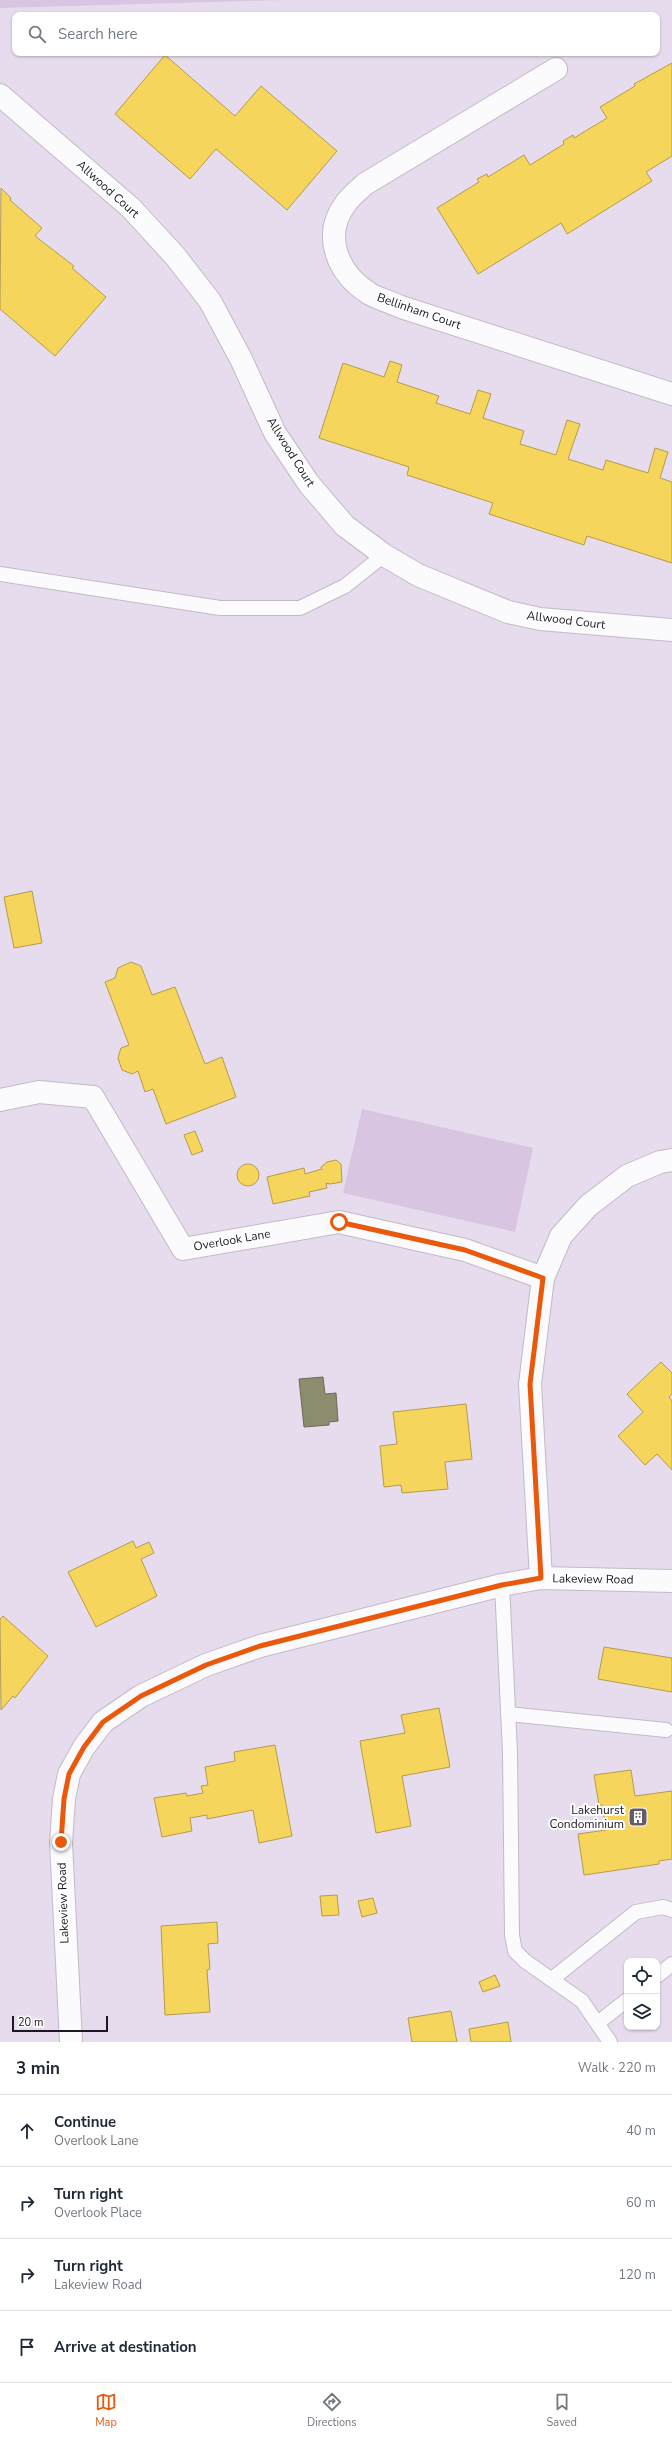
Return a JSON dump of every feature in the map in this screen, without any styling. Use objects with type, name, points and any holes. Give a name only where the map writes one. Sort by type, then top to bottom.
[{"type":"street","name":"Bellinham Court","points":[[556,69],[365,184],[346,203],[336,222],[334,239],[335,253],[343,270],[354,282],[371,294],[401,307],[672,394]]},
{"type":"street","name":"Allwood Court","points":[[0,95],[131,208],[176,256],[210,301],[241,359],[275,433],[309,484],[345,526],[384,555],[418,575],[508,612],[540,619],[672,630]]},
{"type":"street","name":"Overlook Lane","points":[[0,1100],[39,1092],[93,1097],[183,1249],[339,1222],[465,1250],[543,1278]]},
{"type":"street","points":[[541,1578],[530,1384],[543,1278],[560,1236],[588,1206],[627,1176],[660,1162],[672,1160]]},
{"type":"street","name":"Lakeview Road","points":[[71,2042],[61,1850],[64,1799],[69,1774],[84,1747],[103,1722],[141,1696],[219,1660],[260,1646],[502,1585],[541,1578],[672,1581]]},
{"type":"lane","points":[[0,574],[220,608],[300,608],[345,586],[384,555]]},
{"type":"lane","points":[[502,1585],[508,1714],[512,1935],[516,1951],[525,1962],[552,1979],[582,2001],[599,2022],[610,2042]]},
{"type":"lane","points":[[508,1714],[666,1730]]},
{"type":"lane","points":[[552,1979],[636,1912],[663,1907],[672,1910]]},
{"type":"lane","points":[[660,1974],[672,1964]]},
{"type":"lane","points":[[599,2022],[624,2002]]},
{"type":"shaded area","points":[[0,0],[283,0],[0,8]]},
{"type":"shaded area","points":[[362,1109],[533,1148],[515,1232],[343,1193]]},
{"type":"building: Homes","points":[[164,56],[166,56],[235,116],[261,86],[337,151],[287,210],[216,149],[190,179],[115,114]]},
{"type":"building: Homes","points":[[672,63],[672,156],[646,172],[652,181],[567,234],[561,223],[478,274],[437,208],[479,182],[477,179],[487,174],[488,177],[524,155],[530,165],[564,144],[563,141],[573,135],[574,138],[607,118],[600,107],[635,86],[634,84]]},
{"type":"building: Homes","points":[[1,188],[11,198],[10,200],[42,228],[35,236],[74,266],[72,268],[106,297],[55,356],[0,309]]},
{"type":"building: Homes","points":[[390,361],[402,365],[397,382],[439,396],[436,403],[470,414],[478,390],[491,394],[483,418],[524,431],[520,444],[556,455],[567,420],[580,424],[568,459],[603,470],[606,460],[648,473],[655,448],[668,452],[660,478],[672,482],[672,563],[587,536],[584,545],[489,514],[493,503],[407,475],[409,467],[319,438],[343,363],[384,377]]},
{"type":"building: Homes","points":[[32,891],[42,943],[14,948],[4,897]]},
{"type":"building: Homes","points":[[131,962],[141,966],[152,995],[175,987],[205,1064],[222,1057],[236,1097],[166,1124],[153,1089],[145,1092],[138,1071],[132,1074],[122,1070],[118,1058],[121,1048],[129,1045],[105,982],[115,978],[118,968]]},
{"type":"building: Homes","points":[[195,1131],[203,1151],[192,1155],[184,1135]]},
{"type":"building: Homes","points":[[336,1160],[341,1164],[342,1182],[330,1184],[326,1183],[327,1188],[309,1192],[310,1196],[273,1204],[267,1177],[304,1168],[305,1174],[322,1169],[321,1167],[327,1162]]},
{"type":"building: Homes","points":[[248,1164],[256,1167],[259,1175],[256,1183],[248,1186],[240,1183],[237,1175],[240,1167]]},
{"type":"building: Homes","points":[[661,1362],[672,1373],[672,1394],[669,1397],[672,1401],[672,1470],[657,1454],[645,1465],[618,1436],[643,1412],[627,1394]]},
{"type":"building: Homes","points":[[466,1404],[472,1459],[445,1462],[448,1489],[402,1493],[401,1485],[384,1487],[380,1446],[397,1444],[393,1412]]},
{"type":"building: Homes","points":[[133,1541],[136,1548],[149,1542],[154,1553],[141,1559],[157,1596],[96,1627],[68,1572]]},
{"type":"building: Homes","points":[[3,1616],[48,1656],[15,1698],[13,1696],[1,1710],[0,1619]]},
{"type":"building: Homes","points":[[604,1647],[672,1658],[672,1692],[598,1679]]},
{"type":"building: Homes","points":[[439,1708],[450,1767],[402,1776],[411,1826],[376,1833],[360,1741],[405,1733],[401,1715]]},
{"type":"building: Homes","points":[[275,1745],[292,1836],[259,1843],[253,1810],[207,1819],[207,1815],[190,1818],[192,1831],[162,1837],[154,1798],[186,1793],[187,1796],[203,1793],[201,1786],[208,1785],[205,1767],[235,1761],[234,1752]]},
{"type":"building: Homes","name":"Lakehurst Condominium","points":[[631,1770],[635,1796],[672,1791],[672,1859],[659,1861],[659,1864],[584,1875],[578,1834],[606,1830],[602,1805],[599,1805],[594,1775]]},
{"type":"building: Homes","points":[[337,1895],[339,1915],[322,1916],[320,1896]]},
{"type":"building: Homes","points":[[373,1898],[377,1913],[362,1917],[358,1901]]},
{"type":"building: Homes","points":[[217,1922],[218,1943],[208,1944],[210,1969],[207,1970],[210,2012],[165,2015],[161,1926]]},
{"type":"building: Homes","points":[[495,1975],[500,1986],[483,1992],[479,1982]]},
{"type":"building: Homes","points":[[451,2011],[457,2042],[412,2042],[408,2018]]},
{"type":"building: Homes","points":[[508,2022],[511,2042],[471,2042],[469,2029]]},
{"type":"building: Industry","points":[[323,1377],[325,1394],[336,1393],[338,1421],[329,1422],[329,1425],[304,1427],[299,1379]]},
{"type":"place","name":"Lakehurst Condominium","points":[[638,1817]]},
{"type":"route","points":[[61,1842],[64,1799],[69,1774],[84,1747],[103,1722],[141,1696],[206,1665],[260,1646],[502,1585],[541,1578],[530,1384],[543,1278],[465,1250],[339,1222]]}]
